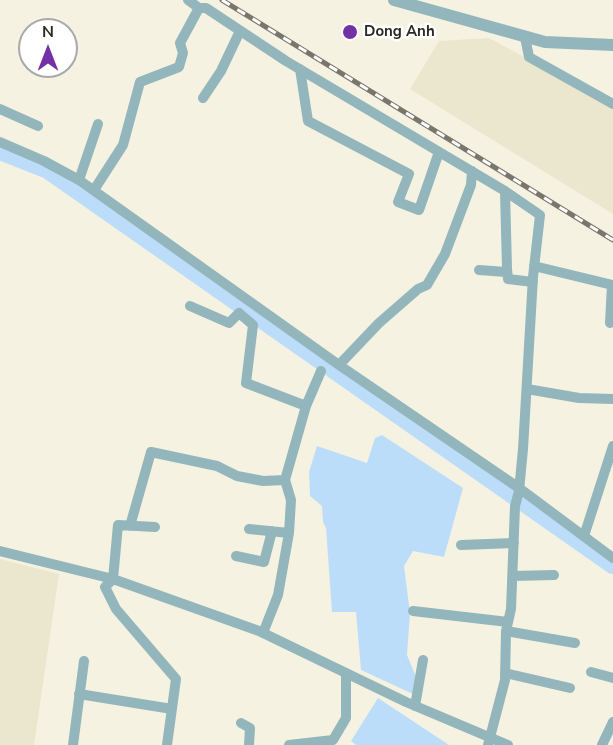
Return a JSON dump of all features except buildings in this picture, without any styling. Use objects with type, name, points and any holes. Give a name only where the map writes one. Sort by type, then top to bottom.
[{"type":"street","points":[[188,0],[199,8],[206,8],[300,69],[505,191],[540,215],[534,266],[519,490],[515,506],[513,576],[507,626],[505,673],[486,741]]},
{"type":"street","points":[[394,0],[545,42],[613,45]]},
{"type":"street","points":[[94,190],[123,145],[140,82],[179,67],[183,53],[180,43],[199,8]]},
{"type":"street","points":[[203,98],[221,71],[240,31]]},
{"type":"street","points":[[525,37],[529,57],[613,104]]},
{"type":"street","points":[[300,69],[308,121],[410,174],[398,201],[419,210],[440,152]]},
{"type":"street","points":[[0,109],[38,126]]},
{"type":"street","points":[[79,180],[98,124]]},
{"type":"street","points":[[0,142],[44,161],[94,190],[613,558]]},
{"type":"street","points":[[339,365],[379,323],[418,289],[427,285],[448,244],[471,185],[472,171]]},
{"type":"street","points":[[505,191],[508,279],[533,282]]},
{"type":"street","points":[[534,266],[612,285],[610,323]]},
{"type":"street","points":[[479,270],[506,272],[507,269]]},
{"type":"street","points":[[190,306],[229,323],[239,313],[253,325],[246,383],[306,406]]},
{"type":"street","points":[[263,633],[278,595],[289,533],[291,500],[285,480],[306,406],[321,371]]},
{"type":"street","points":[[527,389],[579,398],[613,399]]},
{"type":"street","points":[[584,536],[613,449]]},
{"type":"street","points":[[130,526],[151,452],[218,466],[237,476],[263,481],[285,480]]},
{"type":"street","points":[[155,527],[118,525],[113,579],[105,587],[116,609],[176,679],[167,745]]},
{"type":"street","points":[[249,528],[289,533]]},
{"type":"street","points":[[236,556],[264,562],[272,531]]},
{"type":"street","points":[[461,545],[514,543]]},
{"type":"street","points":[[0,551],[113,579],[263,633],[486,741],[508,745]]},
{"type":"street","points":[[513,576],[554,575]]},
{"type":"street","points":[[413,611],[507,626],[575,644]]},
{"type":"street","points":[[415,706],[423,660]]},
{"type":"street","points":[[74,745],[84,661]]},
{"type":"street","points":[[591,672],[613,678]]},
{"type":"street","points":[[290,745],[335,742],[346,718],[346,673]]},
{"type":"street","points":[[505,673],[570,688]]},
{"type":"street","points":[[79,694],[172,709]]},
{"type":"street","points":[[602,745],[613,722]]},
{"type":"street","points":[[242,723],[250,728],[249,745]]},
{"type":"shaded area","points":[[489,38],[613,105],[613,214],[410,89],[439,41]]},
{"type":"shaded area","points":[[0,559],[59,574],[34,745],[0,745]]},
{"type":"water","points":[[382,435],[463,488],[444,557],[413,551],[404,566],[410,613],[407,655],[416,677],[413,694],[361,670],[356,612],[332,612],[326,528],[323,522],[322,506],[310,496],[309,472],[317,446],[367,463],[375,438]]},
{"type":"water","points":[[378,698],[449,745],[356,745],[351,741]]},
{"type":"waterway","points":[[0,151],[48,170],[613,565]]},
{"type":"railway","points":[[222,0],[613,240]]},
{"type":"place","name":"Dong Anh","points":[[350,32]]}]
